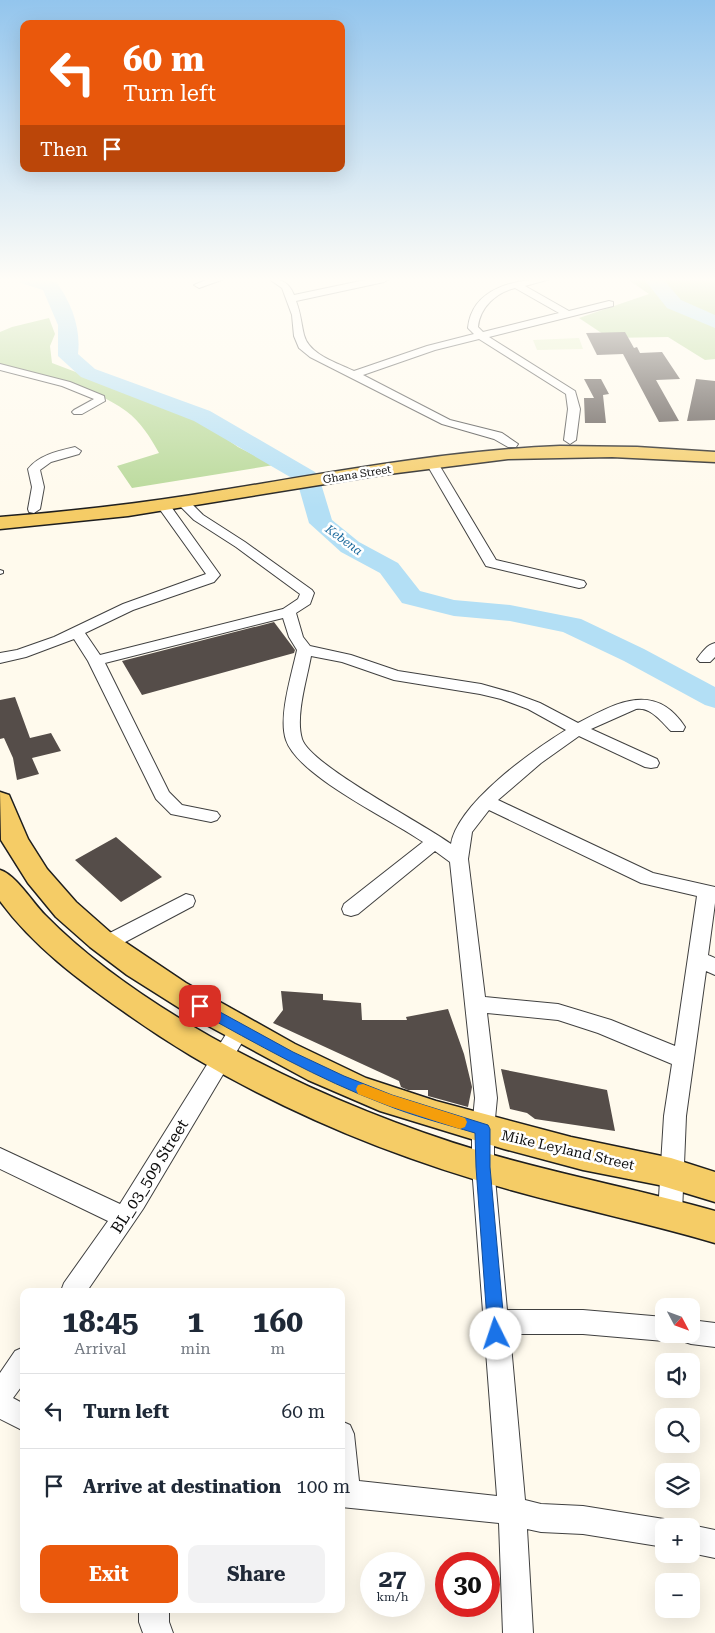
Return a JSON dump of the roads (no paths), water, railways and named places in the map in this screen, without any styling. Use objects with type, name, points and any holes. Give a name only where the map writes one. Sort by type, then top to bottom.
[{"type":"main road","name":"Ghana Street","points":[[0,512],[90,504],[256,484],[512,444],[570,440],[715,448]]},
{"type":"main road","name":"Ghana Street","points":[[379,465],[580,450],[648,452],[715,457]]},
{"type":"main road","name":"Ghana Street","points":[[0,523],[84,516],[182,501],[256,484]]},
{"type":"main road","name":"Mike Leyland Street","points":[[2,817],[18,848],[63,906],[105,944],[187,999],[314,1068],[389,1100],[482,1129],[572,1152],[671,1173],[715,1187]]},
{"type":"main road","points":[[0,880],[15,902],[34,923],[92,973],[132,1003],[220,1058],[323,1108],[380,1131],[483,1167],[670,1213],[715,1227]]},
{"type":"street","points":[[314,355],[446,422],[498,436],[512,444]]},
{"type":"street","points":[[353,374],[409,355]]},
{"type":"street","points":[[513,355],[571,393],[574,409],[570,440]]},
{"type":"street","points":[[0,367],[66,384],[100,398],[99,401],[78,412]]},
{"type":"street","points":[[8,378],[23,372]]},
{"type":"street","points":[[34,509],[38,487],[34,470],[47,460],[75,450]]},
{"type":"street","points":[[432,462],[491,563],[579,584]]},
{"type":"street","points":[[96,661],[288,612],[305,601],[307,593],[232,538],[199,519],[191,513],[182,501]]},
{"type":"street","points":[[0,658],[21,654],[77,632],[128,607],[209,579],[213,575],[162,504]]},
{"type":"street","points":[[288,612],[296,637],[306,650],[346,658],[394,675],[480,689],[507,696],[534,706],[577,729],[651,763]]},
{"type":"street","points":[[77,632],[96,661],[162,795],[177,810],[211,816]]},
{"type":"street","points":[[705,659],[715,648]]},
{"type":"street","points":[[306,650],[294,708],[293,735],[294,742],[300,751],[326,772],[435,841],[459,859]]},
{"type":"street","points":[[518,1633],[512,1511],[483,1167],[482,1129],[486,1098],[459,859],[464,831],[477,811],[518,774],[577,729],[603,714],[638,703],[656,707],[677,727]]},
{"type":"street","points":[[487,802],[628,870],[648,878],[711,894],[706,962],[683,1059],[671,1173],[670,1213]]},
{"type":"street","points":[[352,909],[435,841]]},
{"type":"street","points":[[105,944],[186,901]]},
{"type":"street","points":[[475,1004],[558,1012],[604,1026],[683,1059]]},
{"type":"street","name":"BL_03_509 Street","points":[[74,1288],[124,1218],[159,1164],[220,1058],[240,1029]]},
{"type":"street","points":[[0,1158],[124,1218]]},
{"type":"street","points":[[496,1322],[583,1322],[655,1328]]},
{"type":"street","points":[[700,1333],[715,1335]]},
{"type":"street","points":[[0,1405],[20,1416]]},
{"type":"street","points":[[345,1493],[512,1511],[540,1518],[583,1520],[655,1532]]},
{"type":"street","points":[[700,1540],[715,1544]]},
{"type":"street","points":[[154,1613],[154,1622],[158,1633]]},
{"type":"waterway","name":"Kebena","points":[[68,355],[88,373],[202,416],[307,477],[321,523],[350,547],[389,568],[411,597],[454,608],[510,613],[571,625],[634,655],[715,699]]}]
